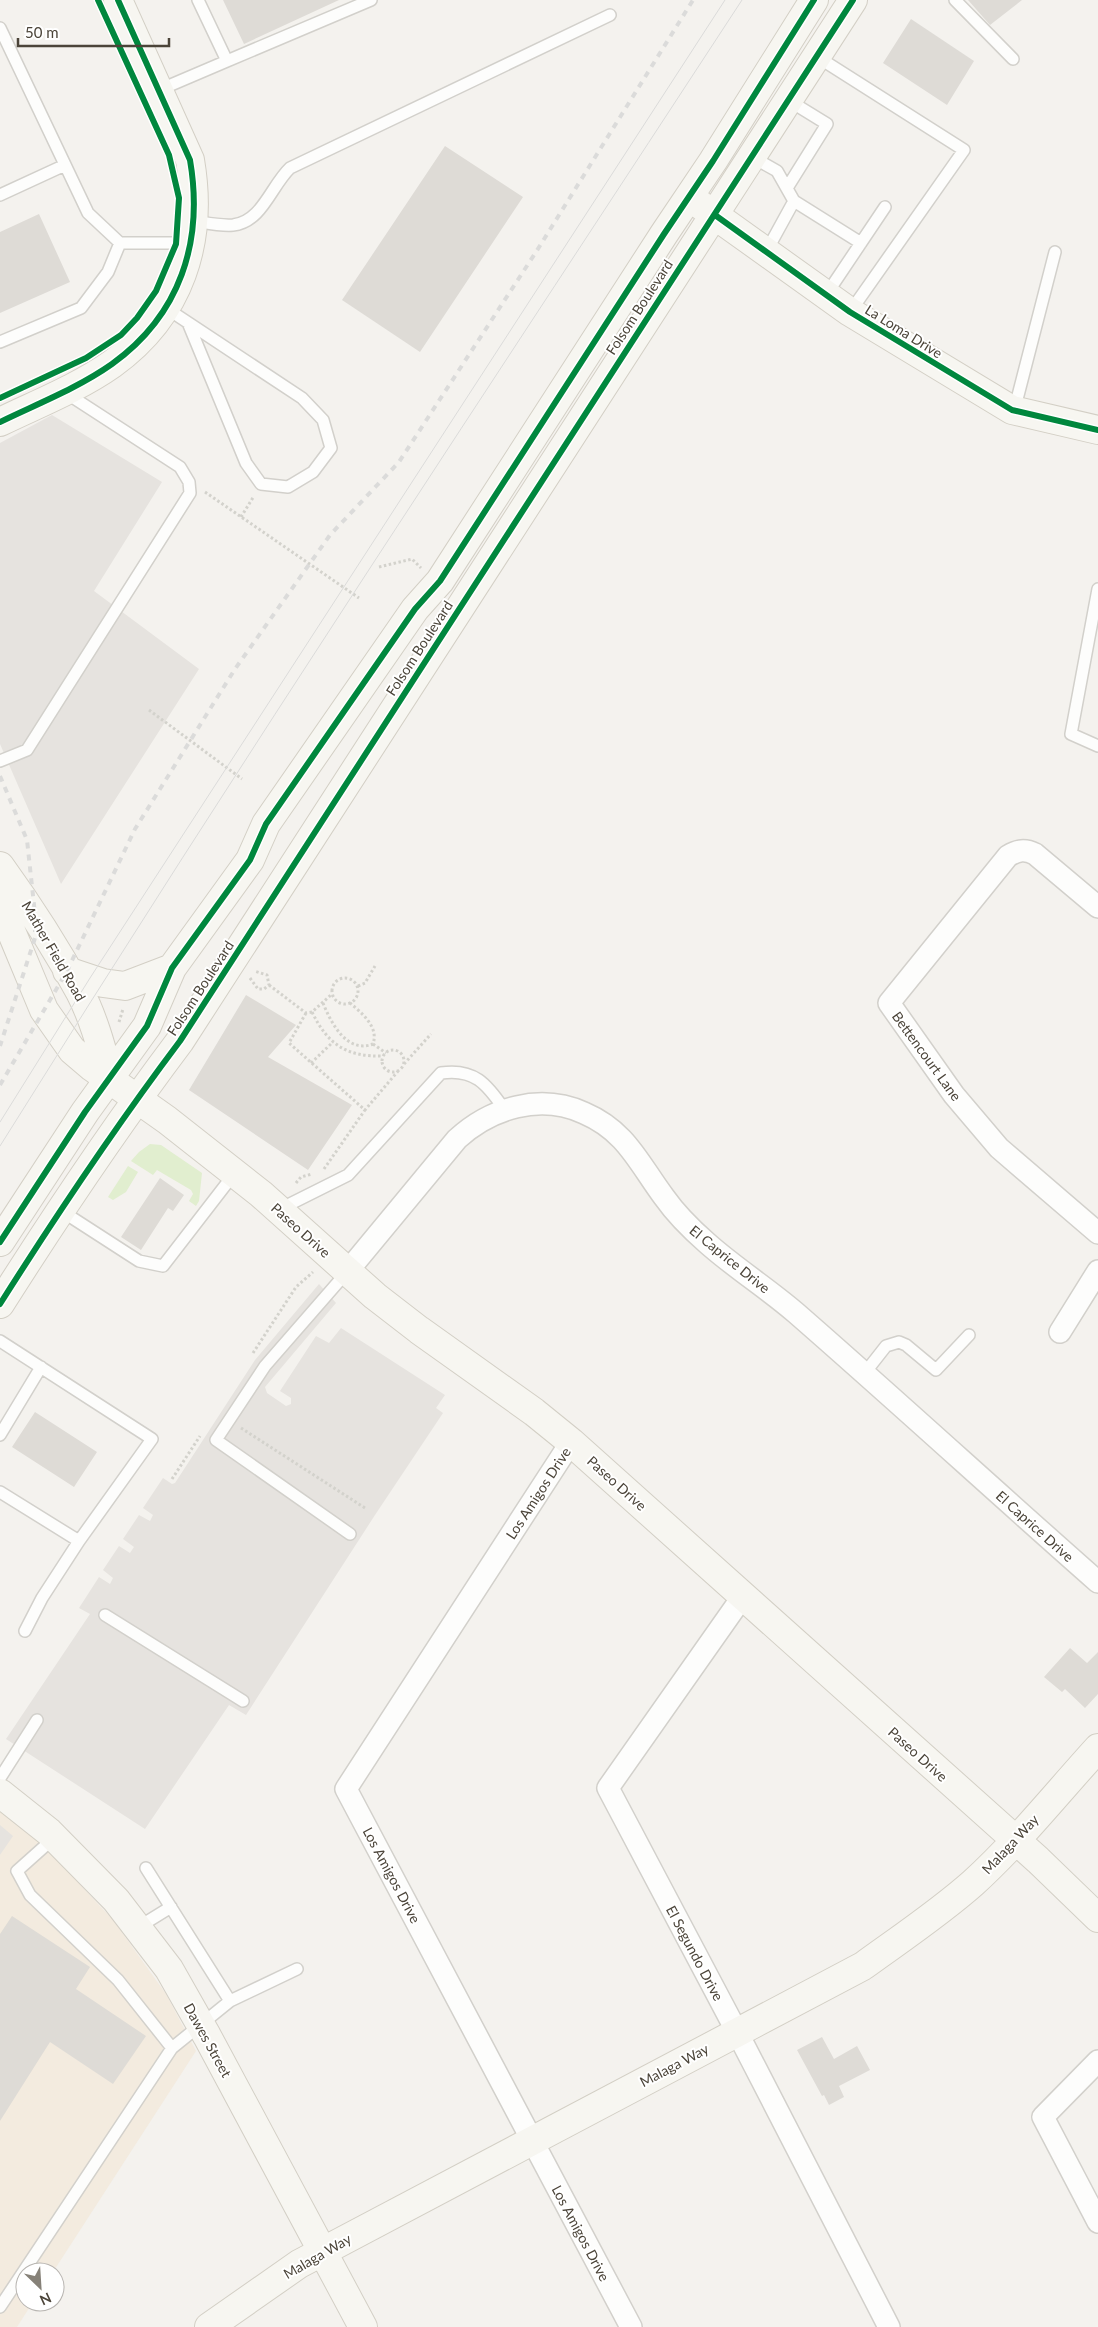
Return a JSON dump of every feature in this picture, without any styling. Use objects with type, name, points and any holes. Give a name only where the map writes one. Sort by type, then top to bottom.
[{"type":"street","points":[[0,422],[110,366],[147,334],[166,308],[182,275],[193,232],[194,186],[190,160],[118,0]]},
{"type":"street","name":"Folsom Boulevard","points":[[0,1242],[85,1112],[147,1026],[172,968],[250,860],[266,824],[415,609],[440,581],[718,153],[814,0]]},
{"type":"street","name":"Folsom Boulevard","points":[[0,1304],[60,1210],[180,1041],[853,0]]},
{"type":"street","name":"La Loma Drive","points":[[688,197],[850,312],[1014,411],[1098,430]]},
{"type":"street","name":"Bettencourt Lane","points":[[1098,907],[1035,854],[1027,850],[1017,851],[1008,856],[889,1003],[954,1095],[999,1148],[1098,1233]]},
{"type":"street","name":"Mather Field Road","points":[[0,866],[35,914],[80,993],[97,1035],[110,1079]]},
{"type":"street","name":"Mather Field Road","points":[[0,884],[4,914],[44,1010],[72,1050],[110,1079]]},
{"type":"street","points":[[66,971],[103,983],[125,986],[172,968]]},
{"type":"street","name":"Paseo Drive","points":[[110,1079],[138,1098],[234,1174],[278,1210],[347,1272],[419,1330],[487,1378],[571,1442],[1015,1840],[1098,1918]]},
{"type":"street","name":"El Caprice Drive","points":[[347,1272],[456,1139],[478,1121],[504,1109],[531,1104],[574,1108],[611,1128],[631,1147],[664,1198],[684,1222],[707,1243],[794,1312],[1098,1582]]},
{"type":"street","points":[[1060,1332],[1098,1271]]},
{"type":"street","name":"Los Amigos Drive","points":[[571,1442],[346,1789],[631,2327]]},
{"type":"street","name":"El Segundo Drive","points":[[743,1596],[608,1788],[737,2032],[889,2327]]},
{"type":"street","name":"Malaga Way","points":[[209,2327],[299,2264],[863,1966],[933,1916],[973,1883],[1015,1840],[1098,1748]]},
{"type":"street","name":"Dawes Street","points":[[0,1793],[55,1838],[116,1900],[169,1969],[363,2327]]},
{"type":"street","points":[[1098,2062],[1043,2117],[1098,2222]]},
{"type":"lane","points":[[198,0],[227,62]]},
{"type":"lane","points":[[159,90],[371,0]]},
{"type":"lane","points":[[955,0],[1013,59]]},
{"type":"lane","points":[[120,243],[193,232],[247,221],[256,215],[280,177],[290,168],[610,15]]},
{"type":"lane","points":[[0,28],[88,213],[120,243]]},
{"type":"lane","points":[[816,56],[964,150],[850,312]]},
{"type":"lane","points":[[787,188],[827,124],[788,100]]},
{"type":"lane","points":[[751,156],[777,171],[794,201],[861,244]]},
{"type":"lane","points":[[0,195],[65,164]]},
{"type":"lane","points":[[766,252],[794,201]]},
{"type":"lane","points":[[826,295],[885,207]]},
{"type":"lane","points":[[0,342],[80,308],[108,272],[120,243]]},
{"type":"lane","points":[[1014,411],[1055,252]]},
{"type":"lane","points":[[166,308],[302,398],[323,420],[330,448],[313,472],[288,487],[261,484],[246,463],[189,325]]},
{"type":"lane","points":[[0,761],[27,750],[190,493],[189,482],[180,467],[64,391]]},
{"type":"lane","points":[[1098,589],[1071,734],[1098,746]]},
{"type":"lane","points":[[278,1210],[348,1175],[441,1073],[456,1071],[477,1078],[490,1089],[504,1109]]},
{"type":"lane","points":[[60,1210],[139,1261],[163,1266],[234,1174]]},
{"type":"lane","points":[[347,1272],[266,1366],[216,1440],[350,1534]]},
{"type":"lane","points":[[864,1374],[886,1346],[899,1342],[906,1345],[936,1370],[968,1335]]},
{"type":"lane","points":[[0,1341],[152,1439],[78,1541],[42,1598],[25,1631]]},
{"type":"lane","points":[[0,1435],[41,1367]]},
{"type":"lane","points":[[0,1492],[78,1541]]},
{"type":"lane","points":[[105,1615],[243,1702]]},
{"type":"lane","points":[[0,1778],[38,1720]]},
{"type":"lane","points":[[55,1838],[17,1871],[30,1895],[118,1980],[172,2048]]},
{"type":"lane","points":[[146,1868],[230,2001]]},
{"type":"lane","points":[[138,1928],[171,1907]]},
{"type":"lane","points":[[0,2307],[172,2048],[230,2001],[297,1969]]},
{"type":"path","points":[[189,482],[359,598]]},
{"type":"path","points":[[241,517],[261,484]]},
{"type":"path","points":[[379,567],[412,559],[421,568]]},
{"type":"path","points":[[149,710],[242,779]]},
{"type":"path","points":[[358,986],[365,982],[375,966]]},
{"type":"path","points":[[254,971],[267,975],[269,985],[306,1013],[312,1012],[332,994],[333,985],[340,979],[348,978],[358,986]]},
{"type":"path","points":[[250,978],[258,989],[264,989],[269,985]]},
{"type":"path","points":[[332,994],[341,1004],[350,1003],[358,994],[358,986]]},
{"type":"path","points":[[323,1003],[338,1032],[350,1042],[367,1046],[373,1044],[376,1037],[372,1025],[362,1012],[350,1003]]},
{"type":"path","points":[[119,1024],[124,1008]]},
{"type":"path","points":[[312,1012],[318,1025],[339,1047],[356,1054],[384,1054],[392,1050],[399,1051],[404,1057],[404,1064]]},
{"type":"path","points":[[306,1013],[289,1043],[365,1110]]},
{"type":"path","points":[[293,1187],[301,1177],[319,1173],[326,1167],[365,1110],[431,1034]]},
{"type":"path","points":[[311,1063],[333,1042]]},
{"type":"path","points":[[373,1044],[384,1054]]},
{"type":"path","points":[[384,1054],[382,1063],[386,1069],[393,1072],[400,1070]]},
{"type":"path","points":[[228,1420],[365,1508]]},
{"type":"shaded area","points":[[52,415],[162,482],[94,591],[199,669],[61,884],[0,744],[0,443]]},
{"type":"shaded area","points":[[319,1284],[336,1303],[265,1387],[267,1393],[286,1406],[291,1404],[291,1398],[280,1391],[316,1336],[329,1343],[341,1328],[445,1395],[436,1408],[443,1413],[246,1715],[229,1705],[145,1829],[6,1739],[90,1614],[79,1608],[99,1577],[110,1584],[113,1578],[103,1570],[119,1546],[130,1553],[134,1547],[123,1539],[139,1515],[150,1521],[153,1515],[143,1508],[163,1478],[172,1484],[175,1483],[255,1360]]},
{"type":"shaded area","points":[[0,1807],[33,1834],[113,1920],[166,1994],[196,2051],[59,2262],[15,2262],[15,2312],[27,2312],[17,2327],[0,2327]]},
{"type":"shaded area","points":[[0,1825],[13,1836],[0,1855]]},
{"type":"green space","points":[[150,1144],[161,1145],[202,1173],[199,1201],[196,1206],[189,1201],[193,1194],[191,1190],[157,1170],[153,1175],[131,1161]]},
{"type":"green space","points":[[128,1166],[138,1172],[126,1192],[113,1200],[108,1197]]},
{"type":"building","points":[[223,0],[339,0],[244,44]]},
{"type":"building","points":[[968,0],[1022,0],[990,25]]},
{"type":"building","points":[[911,19],[974,61],[947,105],[883,63]]},
{"type":"building","points":[[445,146],[523,197],[420,352],[342,300]]},
{"type":"building","points":[[39,214],[70,282],[0,313],[0,232]]},
{"type":"building","points":[[246,995],[296,1025],[268,1057],[352,1105],[308,1170],[189,1090]]},
{"type":"building","points":[[160,1178],[184,1195],[173,1211],[168,1208],[141,1250],[121,1237]]},
{"type":"building","points":[[35,1412],[97,1452],[74,1487],[12,1447]]},
{"type":"building","points":[[1070,1648],[1087,1663],[1098,1652],[1098,1694],[1085,1708],[1065,1689],[1062,1692],[1044,1677]]},
{"type":"building","points":[[12,1916],[90,1967],[76,1989],[146,2036],[113,2084],[50,2042],[0,2121],[0,1934]]},
{"type":"building","points":[[822,2037],[834,2059],[857,2046],[870,2070],[839,2086],[844,2097],[829,2105],[824,2095],[822,2096],[797,2050]]},
{"type":"tram line","points":[[0,1122],[90,978],[725,0]]},
{"type":"tram line","points":[[0,1146],[275,714],[742,0]]},
{"type":"railway","points":[[0,1085],[67,971],[135,829],[235,669],[330,535],[399,462],[536,252],[693,0]]},
{"type":"railway","points":[[0,776],[27,840],[35,914],[35,938],[0,1046]]},
{"type":"cycle path","points":[[0,398],[86,358],[121,335],[137,318],[156,291],[176,244],[179,198],[169,155],[98,0]]},
{"type":"cycle path","points":[[0,422],[85,381],[112,364],[135,345],[155,323],[170,300],[182,274],[189,248],[193,220],[190,160],[118,0]]},
{"type":"cycle path","points":[[0,1242],[85,1112],[147,1026],[172,968],[250,860],[266,824],[415,609],[440,581],[713,161],[814,0]]},
{"type":"cycle path","points":[[0,1304],[87,1171],[180,1041],[853,0]]},
{"type":"cycle path","points":[[715,215],[850,312],[1012,410],[1098,430]]}]
